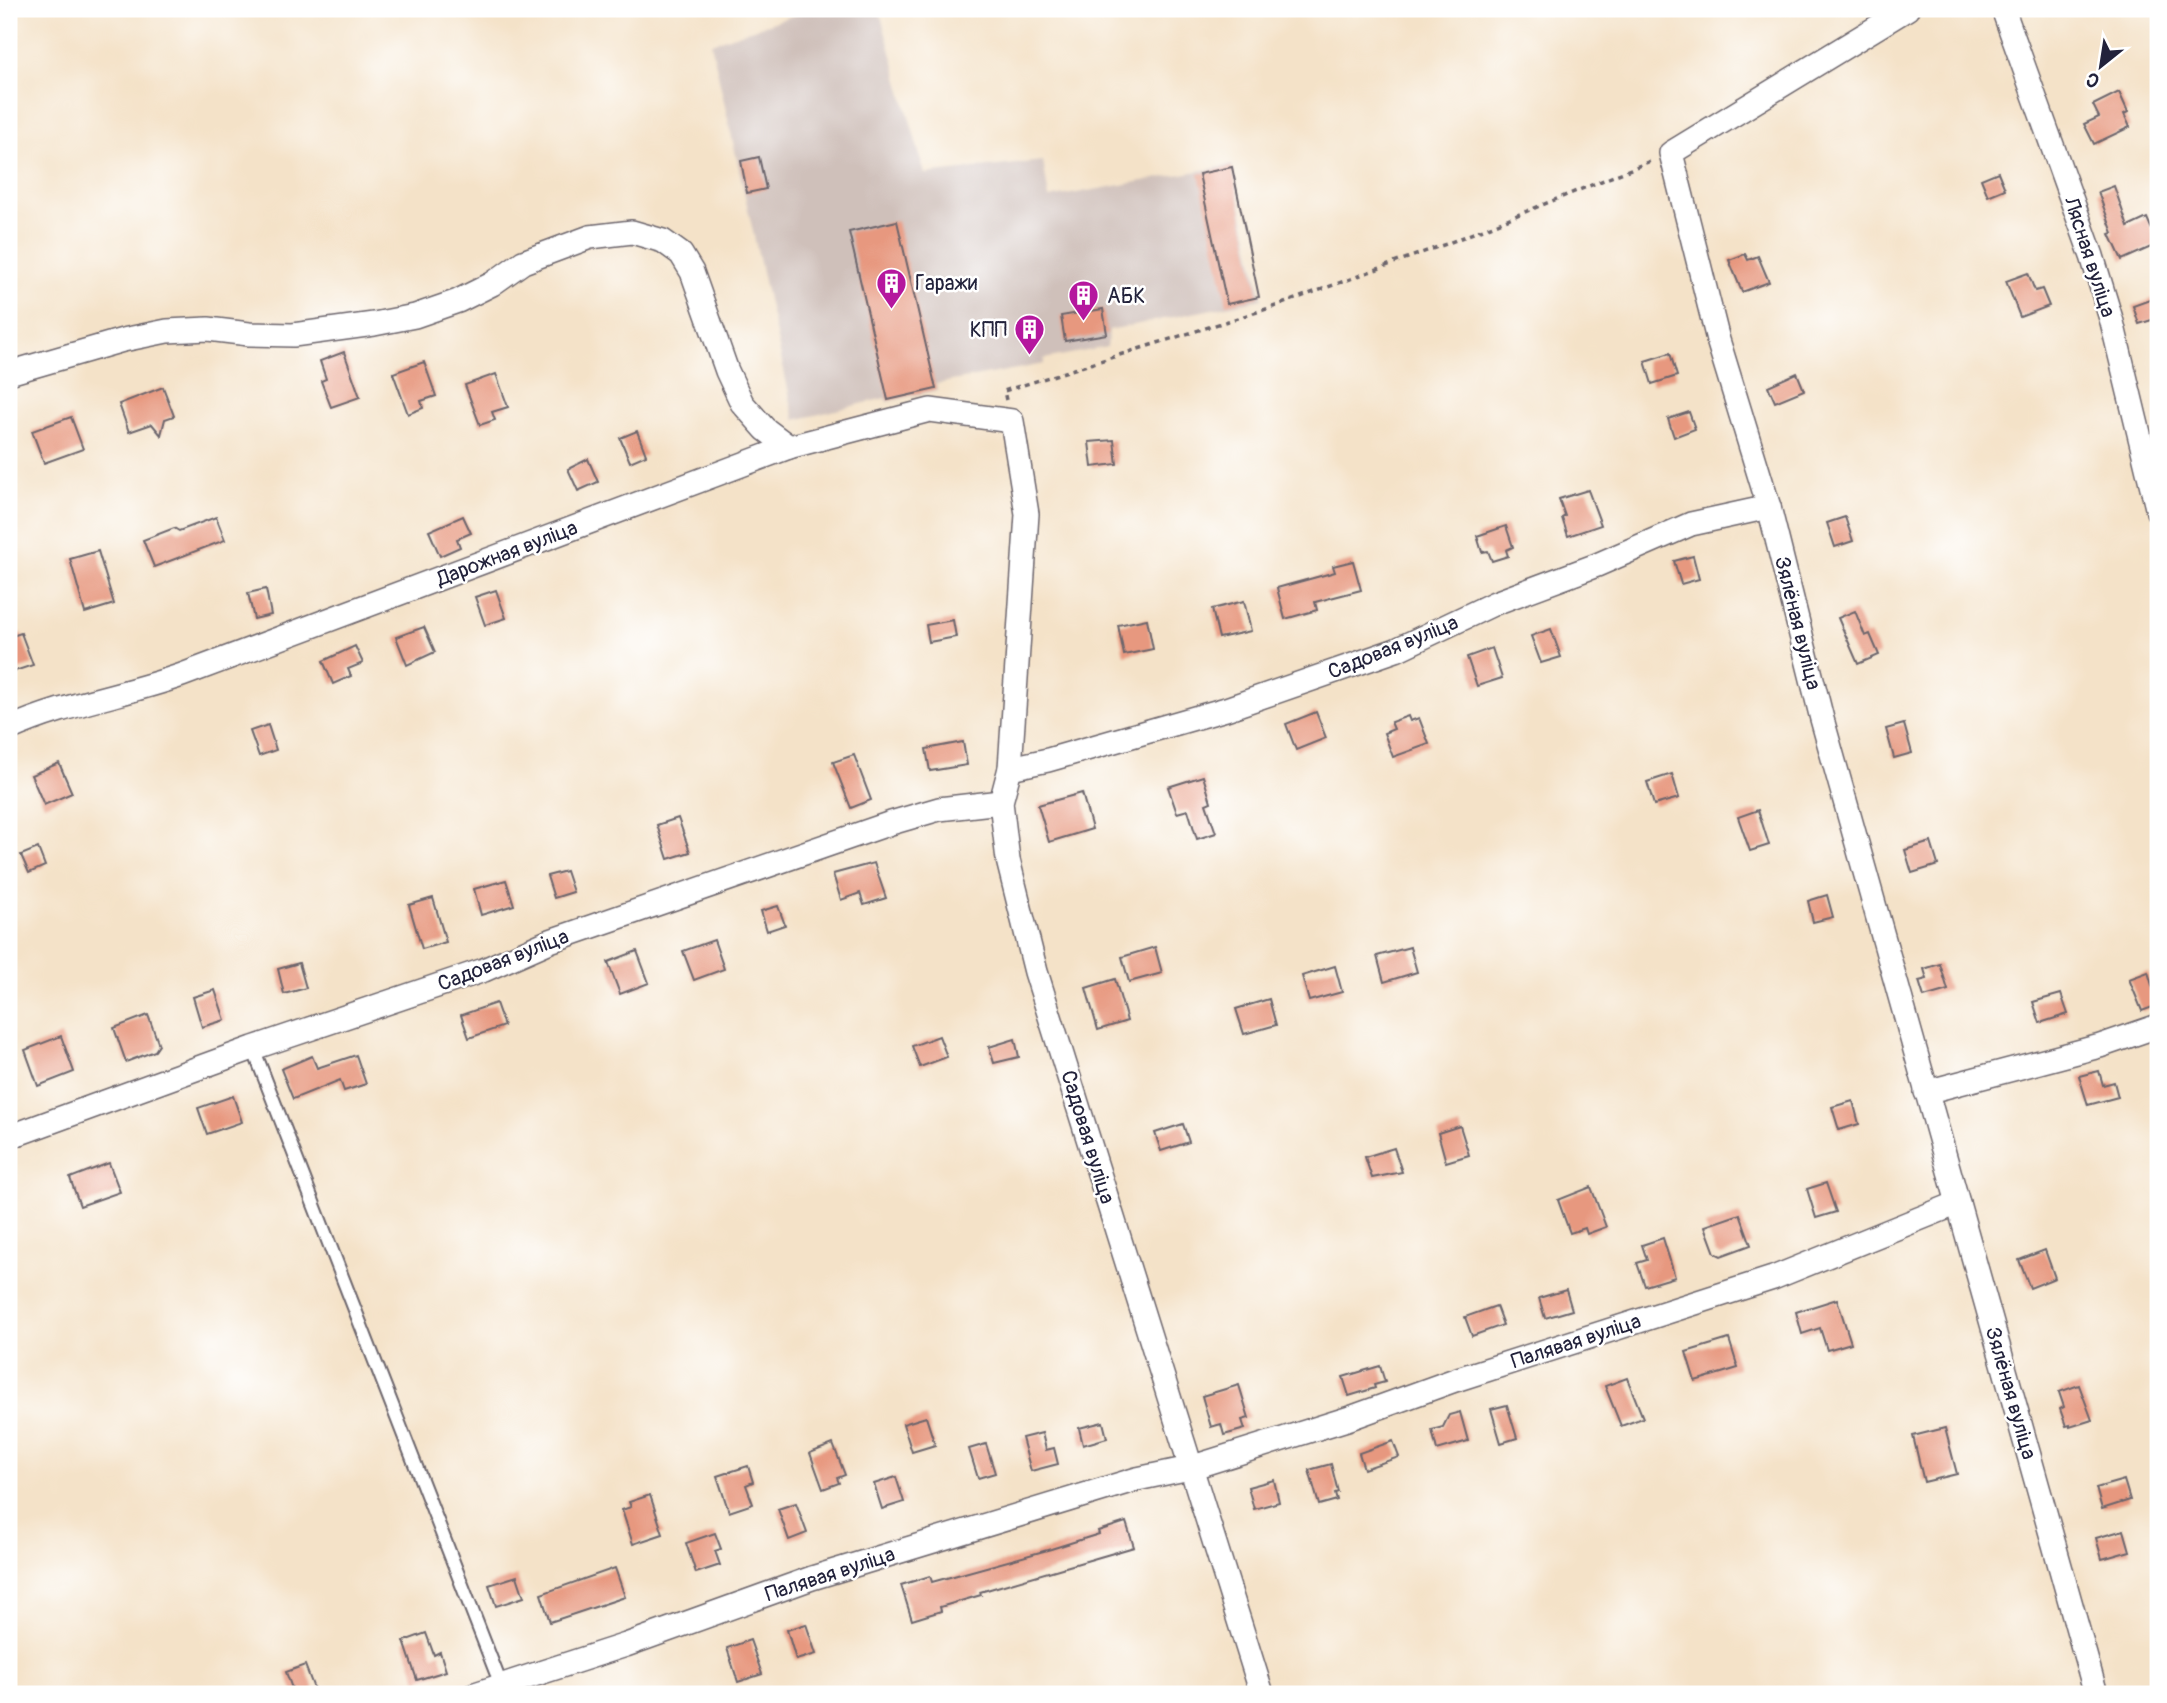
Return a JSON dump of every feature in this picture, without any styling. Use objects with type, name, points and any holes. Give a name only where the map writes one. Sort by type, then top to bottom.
[{"type":"street","points":[[1671,153],[1907,9]]},
{"type":"street","name":"Лясная вуліца","points":[[2003,9],[2092,256],[2112,322],[2158,512]]},
{"type":"street","name":"Зялёная вуліца","points":[[1671,153],[1718,340],[1769,507],[1822,719],[2096,1694]]},
{"type":"street","points":[[9,373],[124,340],[167,331],[208,329],[249,334],[293,335],[415,316],[458,301],[492,284],[523,262],[590,237],[632,232],[663,241],[681,254],[692,272],[727,371],[742,403],[765,429],[789,447]]},
{"type":"street","name":"Дарожная вуліца","points":[[9,729],[30,720],[182,675],[789,447],[930,410],[1012,421]]},
{"type":"street","name":"Садовая вуліца","points":[[1012,421],[1027,514],[1010,768],[1001,802],[1008,860],[1036,972],[1190,1468]]},
{"type":"street","name":"Садовая вуліца","points":[[1010,768],[1048,760],[1239,704],[1396,650],[1495,603],[1597,565],[1691,524],[1769,507]]},
{"type":"street","name":"Садовая вуліца","points":[[9,1137],[253,1048],[484,970],[550,941],[891,823],[939,809],[1001,802]]},
{"type":"street","points":[[1926,1092],[2100,1046],[2158,1026]]},
{"type":"street","name":"Палявая вуліца","points":[[475,1694],[502,1690],[812,1578],[1137,1479],[1190,1468],[1773,1278],[1958,1203]]},
{"type":"street","points":[[1190,1468],[1262,1694]]},
{"type":"lane","points":[[253,1048],[502,1690]]},
{"type":"path","points":[[1012,421],[1004,391],[1276,306],[1446,244],[1671,153]]},
{"type":"shaded area","points":[[813,9],[879,9],[925,174],[1043,161],[1049,198],[1232,165],[1262,299],[1109,330],[1107,347],[1044,359],[1044,364],[936,384],[937,390],[887,402],[885,398],[795,420],[711,43]]},
{"type":"building","points":[[2119,92],[2128,112],[2124,114],[2130,127],[2094,144],[2084,124],[2099,117],[2093,105]]},
{"type":"building","points":[[759,157],[766,189],[747,193],[741,161]]},
{"type":"building","points":[[1232,167],[1259,297],[1227,304],[1199,174]]},
{"type":"building","points":[[1998,172],[2005,189],[1988,196],[1981,179]]},
{"type":"building","points":[[2114,186],[2128,227],[2147,218],[2158,244],[2122,260],[2110,234],[2113,233],[2098,192]]},
{"type":"building","name":"Гаражи","points":[[897,221],[936,389],[888,400],[849,232]]},
{"type":"building","points":[[1745,254],[1748,260],[1758,256],[1769,282],[1742,292],[1729,260]]},
{"type":"building","points":[[2028,273],[2035,291],[2042,289],[2049,306],[2020,317],[2006,281]]},
{"type":"building","points":[[2158,297],[2158,318],[2139,324],[2133,306]]},
{"type":"building","name":"АБК","points":[[1103,309],[1107,334],[1065,341],[1061,316]]},
{"type":"building","points":[[344,352],[360,397],[331,407],[321,381],[326,379],[320,361]]},
{"type":"building","points":[[1670,353],[1677,376],[1652,384],[1645,361]]},
{"type":"building","points":[[424,362],[436,396],[421,401],[423,408],[408,414],[393,373]]},
{"type":"building","points":[[1797,373],[1804,390],[1775,402],[1768,386]]},
{"type":"building","points":[[496,374],[508,407],[492,412],[495,420],[480,425],[465,385]]},
{"type":"building","points":[[163,387],[174,416],[165,419],[161,435],[152,424],[129,432],[119,404]]},
{"type":"building","points":[[1689,412],[1695,429],[1674,437],[1668,419]]},
{"type":"building","points":[[71,417],[83,449],[44,463],[32,431]]},
{"type":"building","points":[[637,431],[646,455],[630,462],[620,438]]},
{"type":"building","points":[[1114,440],[1117,464],[1092,467],[1089,442]]},
{"type":"building","points":[[588,459],[598,482],[578,491],[568,469]]},
{"type":"building","points":[[1588,490],[1601,525],[1568,536],[1559,499]]},
{"type":"building","points":[[463,516],[471,533],[457,539],[460,547],[440,556],[429,531]]},
{"type":"building","points":[[216,517],[225,540],[154,567],[143,540],[174,528],[179,531]]},
{"type":"building","points":[[1845,517],[1853,541],[1835,547],[1827,523]]},
{"type":"building","points":[[1506,526],[1513,547],[1506,550],[1508,556],[1492,561],[1488,551],[1482,552],[1477,536]]},
{"type":"building","points":[[98,551],[114,604],[85,613],[70,559]]},
{"type":"building","points":[[1693,556],[1699,579],[1681,584],[1674,561]]},
{"type":"building","points":[[1353,561],[1361,590],[1315,602],[1317,610],[1285,619],[1277,588],[1335,572],[1333,566]]},
{"type":"building","points":[[266,589],[271,615],[254,619],[248,593]]},
{"type":"building","points":[[496,590],[506,618],[485,625],[475,597]]},
{"type":"building","points":[[1244,601],[1251,631],[1219,638],[1212,609]]},
{"type":"building","points":[[1855,611],[1865,636],[1870,634],[1879,655],[1858,664],[1838,618]]},
{"type":"building","points":[[1147,619],[1153,649],[1124,655],[1118,625]]},
{"type":"building","points":[[953,620],[956,637],[929,642],[926,625]]},
{"type":"building","points":[[424,627],[435,652],[407,665],[396,637]]},
{"type":"building","points":[[1551,629],[1561,657],[1541,663],[1531,636]]},
{"type":"building","points":[[21,633],[33,665],[15,671],[9,654],[9,637]]},
{"type":"building","points":[[355,646],[363,663],[348,669],[351,676],[333,684],[323,661]]},
{"type":"building","points":[[1492,648],[1502,678],[1477,686],[1467,657]]},
{"type":"building","points":[[1316,712],[1326,738],[1296,750],[1286,724]]},
{"type":"building","points":[[1408,716],[1410,721],[1419,718],[1429,744],[1393,757],[1384,733],[1394,729],[1391,722]]},
{"type":"building","points":[[1904,724],[1912,753],[1894,758],[1886,729]]},
{"type":"building","points":[[268,725],[276,750],[259,756],[250,731]]},
{"type":"building","points":[[963,742],[967,765],[930,771],[926,749]]},
{"type":"building","points":[[854,755],[871,800],[851,808],[833,762]]},
{"type":"building","points":[[59,763],[72,793],[44,805],[31,775]]},
{"type":"building","points":[[1672,774],[1679,798],[1654,805],[1647,782]]},
{"type":"building","points":[[1203,776],[1211,802],[1206,804],[1216,833],[1197,839],[1188,810],[1177,813],[1168,787]]},
{"type":"building","points":[[1082,793],[1092,829],[1049,842],[1038,805]]},
{"type":"building","points":[[1758,810],[1769,845],[1750,851],[1738,817]]},
{"type":"building","points":[[678,818],[690,852],[668,859],[657,825]]},
{"type":"building","points":[[1931,842],[1938,865],[1912,873],[1905,850]]},
{"type":"building","points":[[38,848],[45,866],[29,873],[21,855]]},
{"type":"building","points":[[874,863],[886,898],[864,905],[860,893],[841,900],[833,874]]},
{"type":"building","points":[[566,871],[573,892],[554,898],[547,876]]},
{"type":"building","points":[[506,880],[514,905],[481,915],[474,889]]},
{"type":"building","points":[[1827,895],[1833,917],[1813,922],[1808,901]]},
{"type":"building","points":[[433,898],[446,942],[422,949],[409,905]]},
{"type":"building","points":[[778,906],[785,925],[767,931],[761,911]]},
{"type":"building","points":[[714,940],[724,969],[694,980],[683,951]]},
{"type":"building","points":[[1155,947],[1162,973],[1129,982],[1122,957]]},
{"type":"building","points":[[1410,947],[1417,972],[1384,982],[1377,956]]},
{"type":"building","points":[[637,951],[649,983],[620,994],[608,962]]},
{"type":"building","points":[[299,963],[306,988],[284,994],[278,969]]},
{"type":"building","points":[[1940,964],[1948,990],[1924,997],[1919,981],[1927,979],[1924,969]]},
{"type":"building","points":[[1335,966],[1342,992],[1309,1001],[1302,976]]},
{"type":"building","points":[[2148,972],[2158,1005],[2142,1011],[2129,979]]},
{"type":"building","points":[[1115,979],[1127,1021],[1098,1030],[1086,988]]},
{"type":"building","points":[[215,990],[225,1020],[202,1027],[193,997]]},
{"type":"building","points":[[2061,994],[2068,1014],[2040,1023],[2033,1002]]},
{"type":"building","points":[[1269,999],[1276,1025],[1244,1034],[1236,1009]]},
{"type":"building","points":[[496,1003],[504,1026],[469,1038],[461,1015]]},
{"type":"building","points":[[148,1015],[159,1045],[155,1051],[126,1062],[114,1028]]},
{"type":"building","points":[[61,1036],[74,1072],[38,1086],[25,1050]]},
{"type":"building","points":[[939,1036],[947,1057],[920,1067],[912,1046]]},
{"type":"building","points":[[1015,1039],[1019,1057],[994,1063],[989,1047]]},
{"type":"building","points":[[356,1055],[366,1084],[344,1091],[340,1080],[293,1099],[281,1069],[312,1056],[317,1068]]},
{"type":"building","points":[[2099,1071],[2103,1085],[2114,1082],[2118,1097],[2088,1105],[2079,1076]]},
{"type":"building","points":[[233,1096],[242,1122],[207,1134],[198,1108]]},
{"type":"building","points":[[1853,1101],[1859,1124],[1839,1130],[1832,1107]]},
{"type":"building","points":[[1183,1124],[1189,1142],[1161,1151],[1155,1133]]},
{"type":"building","points":[[1460,1126],[1469,1155],[1446,1162],[1438,1133]]},
{"type":"building","points":[[1394,1148],[1402,1172],[1372,1178],[1365,1157]]},
{"type":"building","points":[[109,1163],[120,1192],[80,1206],[70,1178]]},
{"type":"building","points":[[1826,1183],[1836,1212],[1816,1218],[1807,1189]]},
{"type":"building","points":[[1591,1187],[1606,1227],[1587,1234],[1585,1228],[1570,1233],[1558,1200]]},
{"type":"building","points":[[1740,1214],[1751,1245],[1721,1256],[1715,1253],[1705,1226]]},
{"type":"building","points":[[1663,1238],[1675,1277],[1645,1286],[1637,1263],[1647,1260],[1642,1245]]},
{"type":"building","points":[[2045,1250],[2055,1278],[2030,1288],[2019,1260]]},
{"type":"building","points":[[1566,1290],[1572,1310],[1545,1318],[1539,1298]]},
{"type":"building","points":[[1837,1299],[1851,1343],[1827,1350],[1820,1328],[1802,1334],[1796,1312]]},
{"type":"building","points":[[1496,1306],[1503,1325],[1472,1336],[1465,1317]]},
{"type":"building","points":[[1729,1339],[1738,1368],[1695,1381],[1686,1352]]},
{"type":"building","points":[[1380,1366],[1385,1382],[1349,1396],[1343,1377]]},
{"type":"building","points":[[1627,1378],[1643,1418],[1621,1426],[1605,1386]]},
{"type":"building","points":[[1239,1385],[1249,1418],[1242,1420],[1245,1429],[1224,1435],[1221,1424],[1211,1427],[1202,1396]]},
{"type":"building","points":[[2079,1385],[2092,1420],[2066,1426],[2060,1409],[2064,1407],[2059,1392]]},
{"type":"building","points":[[1507,1405],[1517,1438],[1501,1443],[1491,1409]]},
{"type":"building","points":[[1460,1412],[1468,1441],[1437,1450],[1432,1430],[1443,1427],[1449,1415]]},
{"type":"building","points":[[926,1417],[935,1445],[912,1452],[903,1424]]},
{"type":"building","points":[[1103,1422],[1107,1438],[1083,1445],[1079,1428]]},
{"type":"building","points":[[1945,1428],[1957,1474],[1924,1482],[1913,1436]]},
{"type":"building","points":[[1042,1433],[1046,1450],[1054,1448],[1058,1464],[1031,1471],[1022,1438]]},
{"type":"building","points":[[1393,1441],[1399,1457],[1364,1469],[1359,1453]]},
{"type":"building","points":[[833,1444],[845,1475],[837,1478],[839,1483],[823,1489],[810,1453]]},
{"type":"building","points":[[986,1444],[995,1473],[978,1478],[969,1449]]},
{"type":"building","points":[[1331,1464],[1338,1492],[1335,1493],[1337,1500],[1319,1505],[1309,1470]]},
{"type":"building","points":[[748,1466],[753,1482],[746,1485],[753,1504],[729,1512],[717,1476]]},
{"type":"building","points":[[896,1477],[904,1502],[882,1509],[874,1484]]},
{"type":"building","points":[[1274,1480],[1279,1502],[1254,1509],[1248,1487]]},
{"type":"building","points":[[2124,1480],[2130,1500],[2102,1509],[2096,1488]]},
{"type":"building","points":[[650,1495],[663,1534],[633,1544],[622,1510],[631,1507],[629,1502]]},
{"type":"building","points":[[796,1503],[807,1533],[789,1540],[778,1509]]},
{"type":"building","points":[[1126,1522],[1134,1547],[980,1592],[981,1595],[940,1607],[941,1611],[912,1620],[901,1585],[930,1576],[932,1582],[1051,1549],[1099,1534],[1098,1531]]},
{"type":"building","points":[[2124,1530],[2130,1551],[2102,1559],[2096,1538]]},
{"type":"building","points":[[715,1533],[721,1549],[715,1551],[720,1565],[696,1573],[686,1543]]},
{"type":"building","points":[[615,1568],[625,1597],[550,1622],[541,1594]]},
{"type":"building","points":[[517,1576],[524,1597],[496,1606],[489,1585]]},
{"type":"building","points":[[806,1624],[816,1654],[796,1660],[787,1630]]},
{"type":"building","points":[[426,1633],[434,1655],[440,1652],[446,1671],[417,1680],[404,1641]]},
{"type":"building","points":[[750,1640],[762,1674],[738,1682],[727,1648]]},
{"type":"building","points":[[305,1665],[316,1694],[294,1694],[286,1672]]},
{"type":"place","name":"Гаражи","points":[[892,310]]},
{"type":"place","name":"АБК","points":[[1084,323]]},
{"type":"place","name":"КПП","points":[[1030,357]]}]
